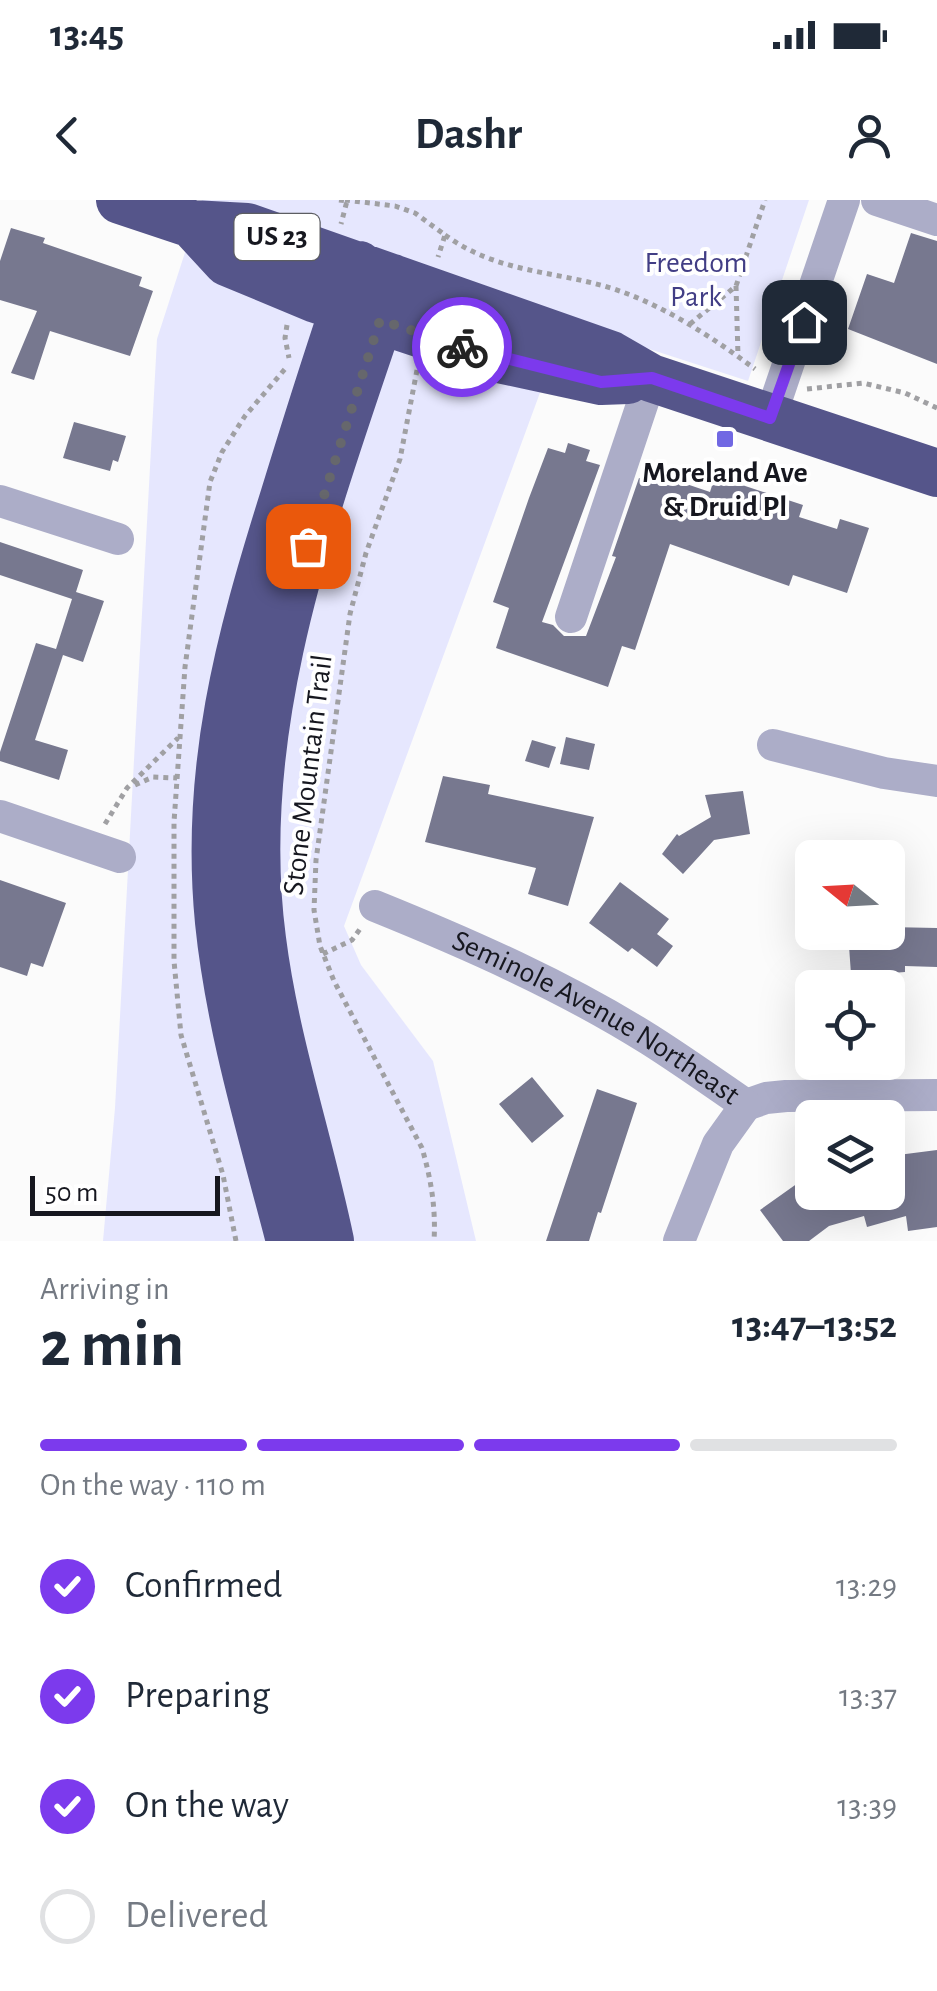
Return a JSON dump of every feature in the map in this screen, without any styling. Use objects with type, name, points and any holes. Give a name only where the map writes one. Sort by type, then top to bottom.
[{"type":"highway","name":"US 23","points":[[120,200],[192,224],[247,227],[382,289],[611,354],[652,378],[777,394],[937,472]]},
{"type":"highway","points":[[290,1241],[239,1041],[228,981],[219,922],[217,812],[239,646],[382,289]]},
{"type":"highway","points":[[330,1241],[267,976],[256,867],[258,783],[281,641],[382,289]]},
{"type":"street","points":[[777,394],[844,200]]},
{"type":"street","points":[[876,200],[937,220]]},
{"type":"street","points":[[571,617],[652,378]]},
{"type":"street","points":[[0,500],[118,539]]},
{"type":"street","points":[[773,745],[884,773],[937,781]]},
{"type":"street","points":[[0,816],[109,852]]},
{"type":"street","name":"Seminole Avenue Northeast","points":[[375,906],[460,939],[592,1008],[648,1039],[746,1105],[786,1096],[937,1095]]},
{"type":"street","points":[[679,1241],[718,1144],[746,1105]]},
{"type":"path","points":[[344,200],[396,206],[414,213],[477,254],[518,270],[612,288],[690,324],[738,356],[777,394],[863,383],[904,392],[937,408]]},
{"type":"path","points":[[738,356],[736,286],[765,200]]},
{"type":"path","points":[[382,289],[446,235]]},
{"type":"path","points":[[690,324],[736,286]]},
{"type":"path","points":[[288,322],[285,331],[289,363]]},
{"type":"path","name":"Stone Mountain Trail","points":[[420,358],[400,459],[366,554],[350,614],[316,860],[314,910],[323,954],[343,1000],[422,1148],[435,1206],[434,1241]]},
{"type":"path","points":[[404,374],[416,378]]},
{"type":"path","points":[[109,852],[108,816],[127,788],[180,736]]},
{"type":"path","points":[[127,788],[152,777],[177,778]]},
{"type":"path","points":[[323,954],[352,940],[375,906]]},
{"type":"green space","name":"Freedom Park","points":[[202,200],[809,200],[748,381],[566,322],[344,926],[361,965],[433,1061],[476,1241],[103,1241],[115,1108],[157,339]]},
{"type":"building","points":[[11,228],[142,277],[139,286],[153,291],[130,356],[50,331],[34,380],[11,373],[37,311],[0,300],[0,261]]},
{"type":"building","points":[[911,233],[937,241],[937,364],[848,329],[867,274],[894,283]]},
{"type":"building","points":[[74,422],[126,436],[118,462],[113,460],[110,471],[63,458]]},
{"type":"building","points":[[568,443],[590,450],[586,461],[600,465],[542,622],[553,625],[564,636],[586,636],[616,557],[612,556],[639,478],[650,482],[654,473],[710,492],[715,476],[803,505],[799,517],[837,529],[840,519],[869,528],[847,593],[793,575],[789,586],[670,544],[635,650],[622,646],[608,687],[496,648],[509,608],[493,602],[529,498],[548,448],[565,453]]},
{"type":"building","points":[[0,542],[83,570],[76,592],[104,601],[83,662],[63,655],[35,740],[68,750],[59,780],[0,761],[0,752],[36,643],[56,649],[72,599],[0,575]]},
{"type":"building","points":[[566,737],[595,744],[589,770],[560,764]]},
{"type":"building","points":[[532,740],[556,747],[549,768],[525,761]]},
{"type":"building","points":[[443,776],[490,785],[488,794],[594,817],[568,906],[528,894],[536,868],[425,842]]},
{"type":"building","points":[[743,791],[750,834],[714,840],[683,874],[662,854],[677,834],[711,817],[705,795]]},
{"type":"building","points":[[0,880],[66,903],[43,967],[31,963],[27,976],[0,967]]},
{"type":"building","points":[[620,882],[669,919],[657,934],[673,946],[657,967],[632,948],[628,952],[589,923]]},
{"type":"building","points":[[905,927],[937,928],[937,967],[851,970],[849,950],[905,950]]},
{"type":"building","points":[[532,1077],[564,1116],[532,1143],[499,1104]]},
{"type":"building","points":[[597,1089],[637,1103],[601,1213],[598,1212],[589,1241],[546,1241]]},
{"type":"building","points":[[937,1150],[937,1227],[908,1231],[906,1216],[867,1227],[864,1216],[829,1226],[809,1241],[783,1241],[760,1210],[795,1185],[795,1210],[905,1210],[905,1154]]},
{"type":"way so far","points":[[308,546],[380,320],[462,347]]},
{"type":"place","name":"Moreland Ave & Druid Pl","points":[[725,439]]},
{"type":"route","points":[[462,347],[601,382],[652,378],[770,418],[804,322]]}]
